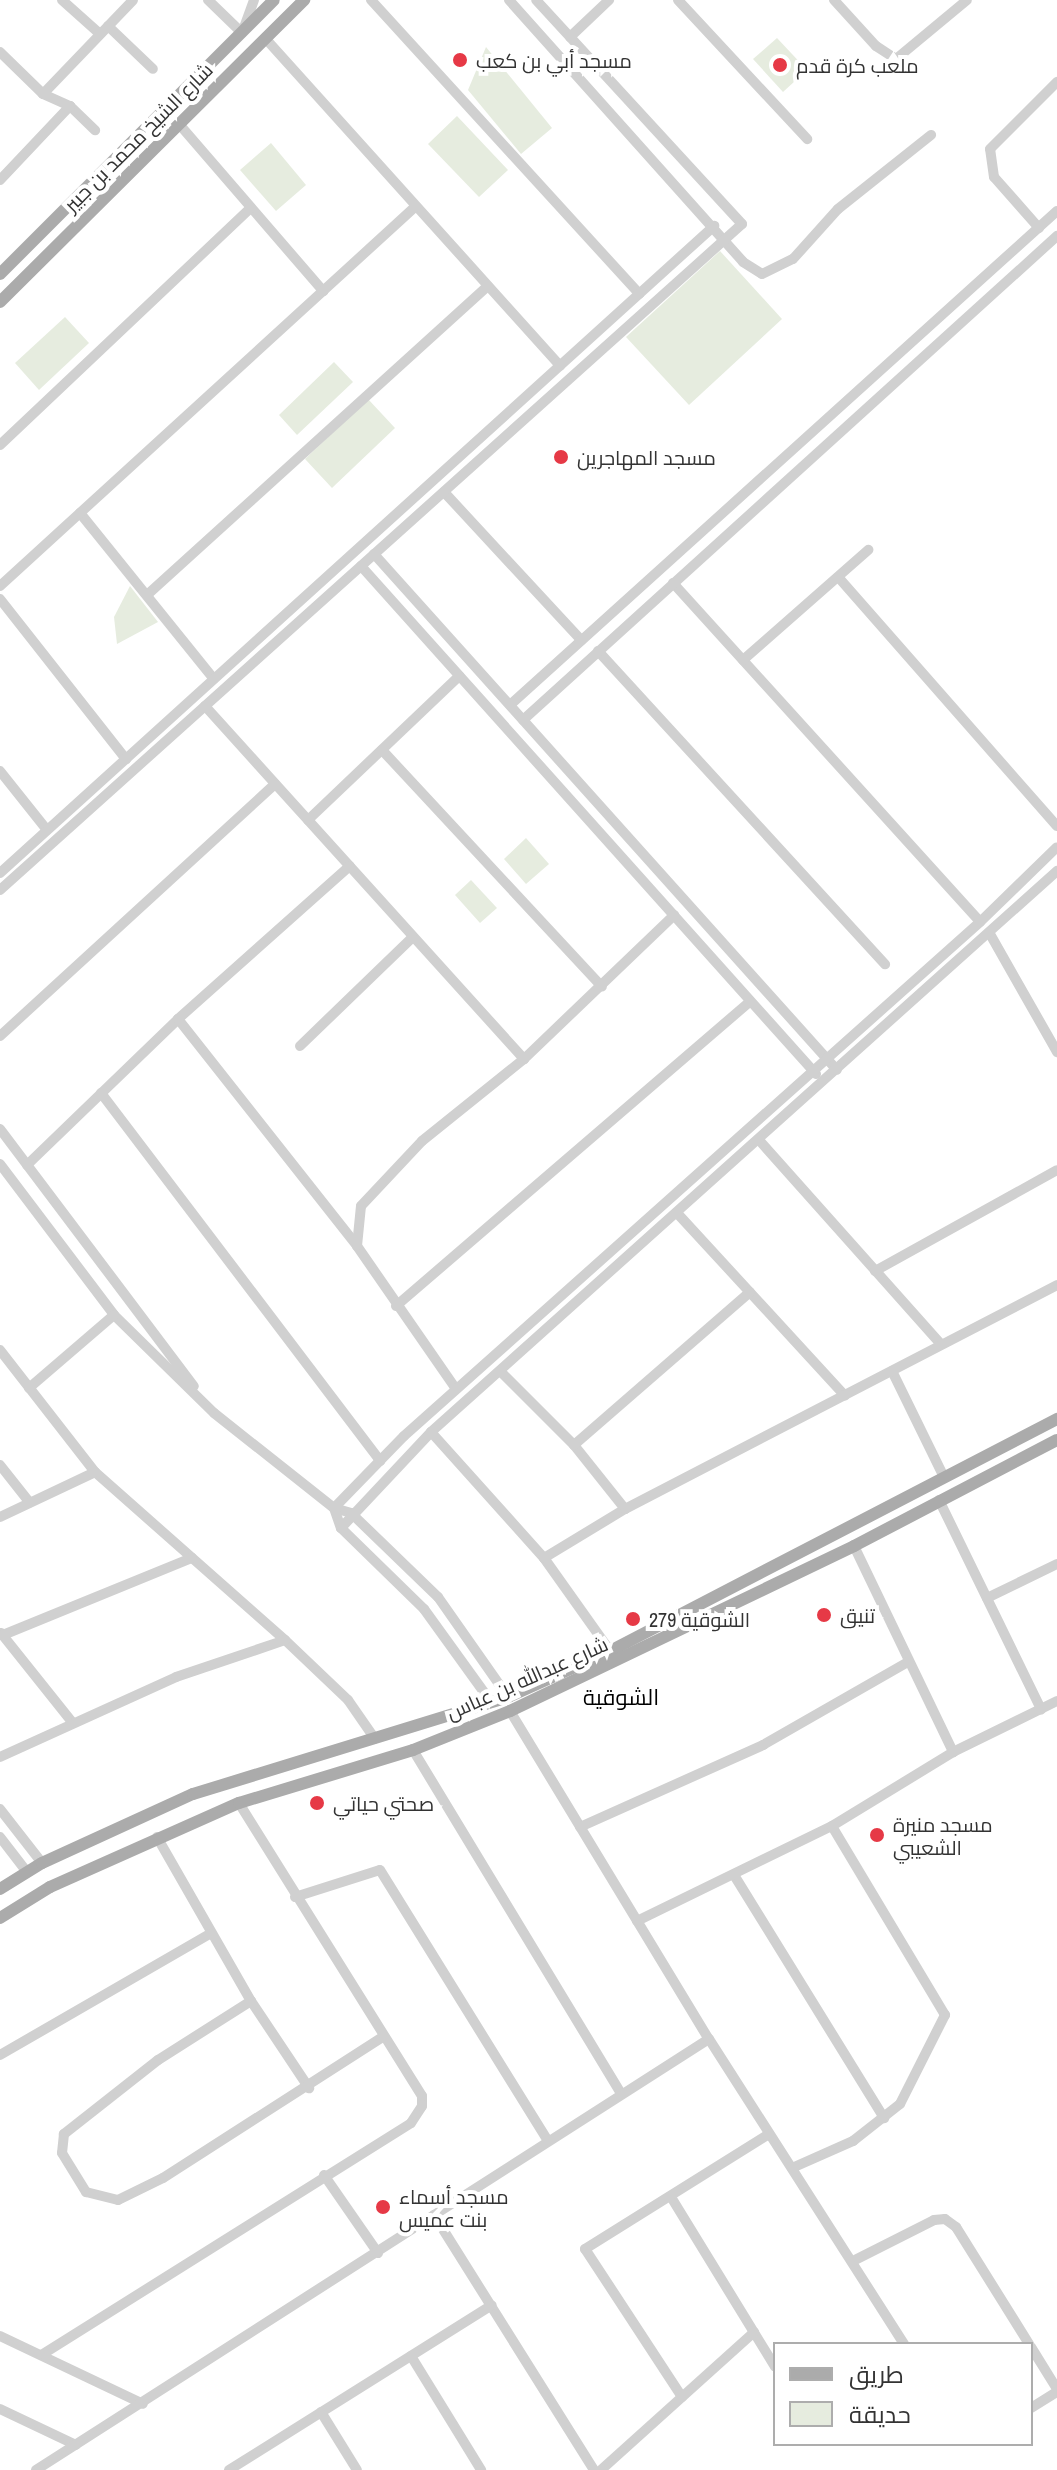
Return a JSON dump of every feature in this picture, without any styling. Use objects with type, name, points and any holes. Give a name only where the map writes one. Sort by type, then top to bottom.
[{"type":"main road","name":"شارع الشيخ محمد بن جبير","points":[[0,274],[274,0]]},
{"type":"main road","name":"شارع الشيخ محمد بن جبير","points":[[0,302],[304,0]]},
{"type":"main road","points":[[0,274],[13,289]]},
{"type":"main road","name":"شارع عبدالله بن عباس","points":[[0,1889],[42,1863],[193,1794],[508,1697],[610,1651],[1057,1419]]},
{"type":"main road","name":"شارع عبدالله بن عباس","points":[[0,1918],[50,1887],[239,1803],[413,1750],[510,1711],[854,1546],[1057,1440]]},
{"type":"street","points":[[62,0],[153,69]]},
{"type":"street","points":[[43,94],[133,0]]},
{"type":"street","points":[[208,0],[242,33],[254,0]]},
{"type":"street","points":[[371,0],[639,294]]},
{"type":"street","points":[[509,0],[753,270],[762,274],[782,267],[828,218],[931,135]]},
{"type":"street","points":[[0,890],[742,224],[536,0]]},
{"type":"street","points":[[570,37],[609,0]]},
{"type":"street","points":[[678,0],[807,139]]},
{"type":"street","points":[[834,0],[876,46],[896,59],[967,0]]},
{"type":"street","points":[[265,38],[560,366]]},
{"type":"street","points":[[0,52],[43,94],[70,106],[95,130]]},
{"type":"street","points":[[1039,228],[994,177],[990,149],[1057,82]]},
{"type":"street","points":[[0,180],[70,106]]},
{"type":"street","points":[[179,124],[323,291]]},
{"type":"street","points":[[0,586],[416,206]]},
{"type":"street","points":[[0,445],[251,208]]},
{"type":"street","points":[[510,705],[1057,211]]},
{"type":"street","points":[[0,873],[714,226]]},
{"type":"street","points":[[523,720],[1057,236]]},
{"type":"street","points":[[147,595],[488,286]]},
{"type":"street","points":[[444,492],[581,640]]},
{"type":"street","points":[[80,513],[214,679]]},
{"type":"street","points":[[743,660],[868,550]]},
{"type":"street","points":[[374,554],[837,1070]]},
{"type":"street","points":[[361,566],[824,1082]]},
{"type":"street","points":[[839,578],[1057,826]]},
{"type":"street","points":[[673,583],[980,922]]},
{"type":"street","points":[[0,599],[126,759]]},
{"type":"street","points":[[598,651],[885,964]]},
{"type":"street","points":[[308,820],[459,676]]},
{"type":"street","points":[[205,706],[524,1059]]},
{"type":"street","points":[[382,750],[602,987]]},
{"type":"street","points":[[0,771],[47,830]]},
{"type":"street","points":[[0,1036],[275,784]]},
{"type":"street","points":[[334,1508],[456,1389],[980,922],[1057,847]]},
{"type":"street","points":[[27,1165],[178,1019],[350,866]]},
{"type":"street","points":[[341,1528],[351,1513],[431,1432],[1057,871]]},
{"type":"street","points":[[357,1246],[361,1206],[422,1141],[524,1059],[674,915]]},
{"type":"street","points":[[990,934],[1056,1045]]},
{"type":"street","points":[[300,1046],[412,938]]},
{"type":"street","points":[[396,1306],[750,1001]]},
{"type":"street","points":[[178,1019],[357,1246],[456,1389]]},
{"type":"street","points":[[101,1093],[380,1461]]},
{"type":"street","points":[[0,1129],[214,1413]]},
{"type":"street","points":[[759,1140],[941,1344]]},
{"type":"street","points":[[0,1164],[114,1315],[214,1413],[334,1508],[351,1513],[438,1597],[508,1697]]},
{"type":"street","points":[[875,1271],[1057,1170]]},
{"type":"street","points":[[677,1213],[845,1396]]},
{"type":"street","points":[[544,1558],[625,1509],[1057,1285]]},
{"type":"street","points":[[574,1445],[750,1292]]},
{"type":"street","points":[[29,1388],[114,1315]]},
{"type":"street","points":[[0,1350],[95,1472],[348,1700],[375,1739]]},
{"type":"street","points":[[500,1371],[574,1445],[625,1509]]},
{"type":"street","points":[[892,1371],[944,1477]]},
{"type":"street","points":[[431,1432],[544,1558],[610,1651]]},
{"type":"street","points":[[0,1465],[30,1503]]},
{"type":"street","points":[[0,1517],[95,1472]]},
{"type":"street","points":[[939,1500],[1041,1709]]},
{"type":"street","points":[[334,1508],[341,1528],[424,1609],[491,1702]]},
{"type":"street","points":[[854,1546],[953,1752]]},
{"type":"street","points":[[72,1722],[2,1633],[192,1558]]},
{"type":"street","points":[[987,1598],[1057,1564]]},
{"type":"street","points":[[0,1757],[176,1677],[285,1640]]},
{"type":"street","points":[[580,1827],[650,1800],[763,1745],[908,1662]]},
{"type":"street","points":[[637,1921],[832,1826],[953,1752],[1057,1701]]},
{"type":"street","points":[[510,1711],[709,2039],[903,2342]]},
{"type":"street","points":[[413,1750],[621,2094]]},
{"type":"street","points":[[43,2354],[418,2117],[422,2096],[239,1803]]},
{"type":"street","points":[[0,1809],[42,1863]]},
{"type":"street","points":[[792,2168],[853,2141],[884,2118],[915,2078],[945,2015],[832,1826]]},
{"type":"street","points":[[0,1837],[27,1872]]},
{"type":"street","points":[[157,1837],[210,1934],[309,2088]]},
{"type":"street","points":[[295,1897],[380,1870],[548,2141]]},
{"type":"street","points":[[734,1875],[884,2118]]},
{"type":"street","points":[[0,2055],[210,1934]]},
{"type":"street","points":[[251,2001],[158,2060],[64,2134],[62,2153],[86,2192],[106,2200],[134,2193],[309,2088],[383,2037]]},
{"type":"street","points":[[36,2470],[709,2039]]},
{"type":"street","points":[[682,2397],[585,2249],[769,2134]]},
{"type":"street","points":[[324,2175],[378,2253]]},
{"type":"street","points":[[671,2197],[773,2364]]},
{"type":"street","points":[[434,2215],[594,2470]]},
{"type":"street","points":[[853,2261],[934,2220],[945,2219],[956,2227],[1028,2342]]},
{"type":"street","points":[[234,2469],[492,2305]]},
{"type":"street","points":[[601,2470],[754,2332]]},
{"type":"street","points":[[0,2336],[143,2404]]},
{"type":"street","points":[[1033,2351],[1057,2391],[1033,2407]]},
{"type":"street","points":[[411,2356],[481,2470]]},
{"type":"street","points":[[0,2409],[76,2445]]},
{"type":"street","points":[[321,2412],[357,2470]]},
{"type":"green space","name":"ملعب كرة قدم","points":[[777,38],[807,70],[783,92],[753,59]]},
{"type":"green space","points":[[486,47],[552,128],[521,154],[468,90]]},
{"type":"green space","points":[[457,116],[508,170],[479,197],[428,144]]},
{"type":"green space","points":[[271,143],[306,185],[276,211],[240,170]]},
{"type":"green space","points":[[720,251],[782,319],[689,405],[626,337]]},
{"type":"green space","points":[[65,317],[89,343],[39,390],[15,363]]},
{"type":"green space","points":[[334,362],[353,382],[297,435],[279,415]]},
{"type":"green space","points":[[368,399],[395,428],[332,488],[305,459]]},
{"type":"green space","points":[[130,586],[158,622],[117,644],[114,617]]},
{"type":"green space","points":[[526,838],[549,864],[526,884],[504,859]]},
{"type":"green space","points":[[471,880],[497,908],[480,923],[455,895]]},
{"type":"place","name":"مسجد أبي بن كعب","points":[[460,60]]},
{"type":"place","name":"ملعب كرة قدم","points":[[780,65]]},
{"type":"place","name":"مسجد المهاجرين","points":[[561,457]]},
{"type":"place","name":"تنيق","points":[[824,1615]]},
{"type":"place","name":"الشوقية 279","points":[[633,1619]]},
{"type":"place","name":"صحتي حياتي","points":[[317,1803]]},
{"type":"place","name":"مسجد منيرة الشعيبي","points":[[877,1835]]},
{"type":"place","name":"مسجد أسماء بنت عميس","points":[[383,2207]]},
{"type":"district","name":"الشوقية","points":[[621,1698]]}]
